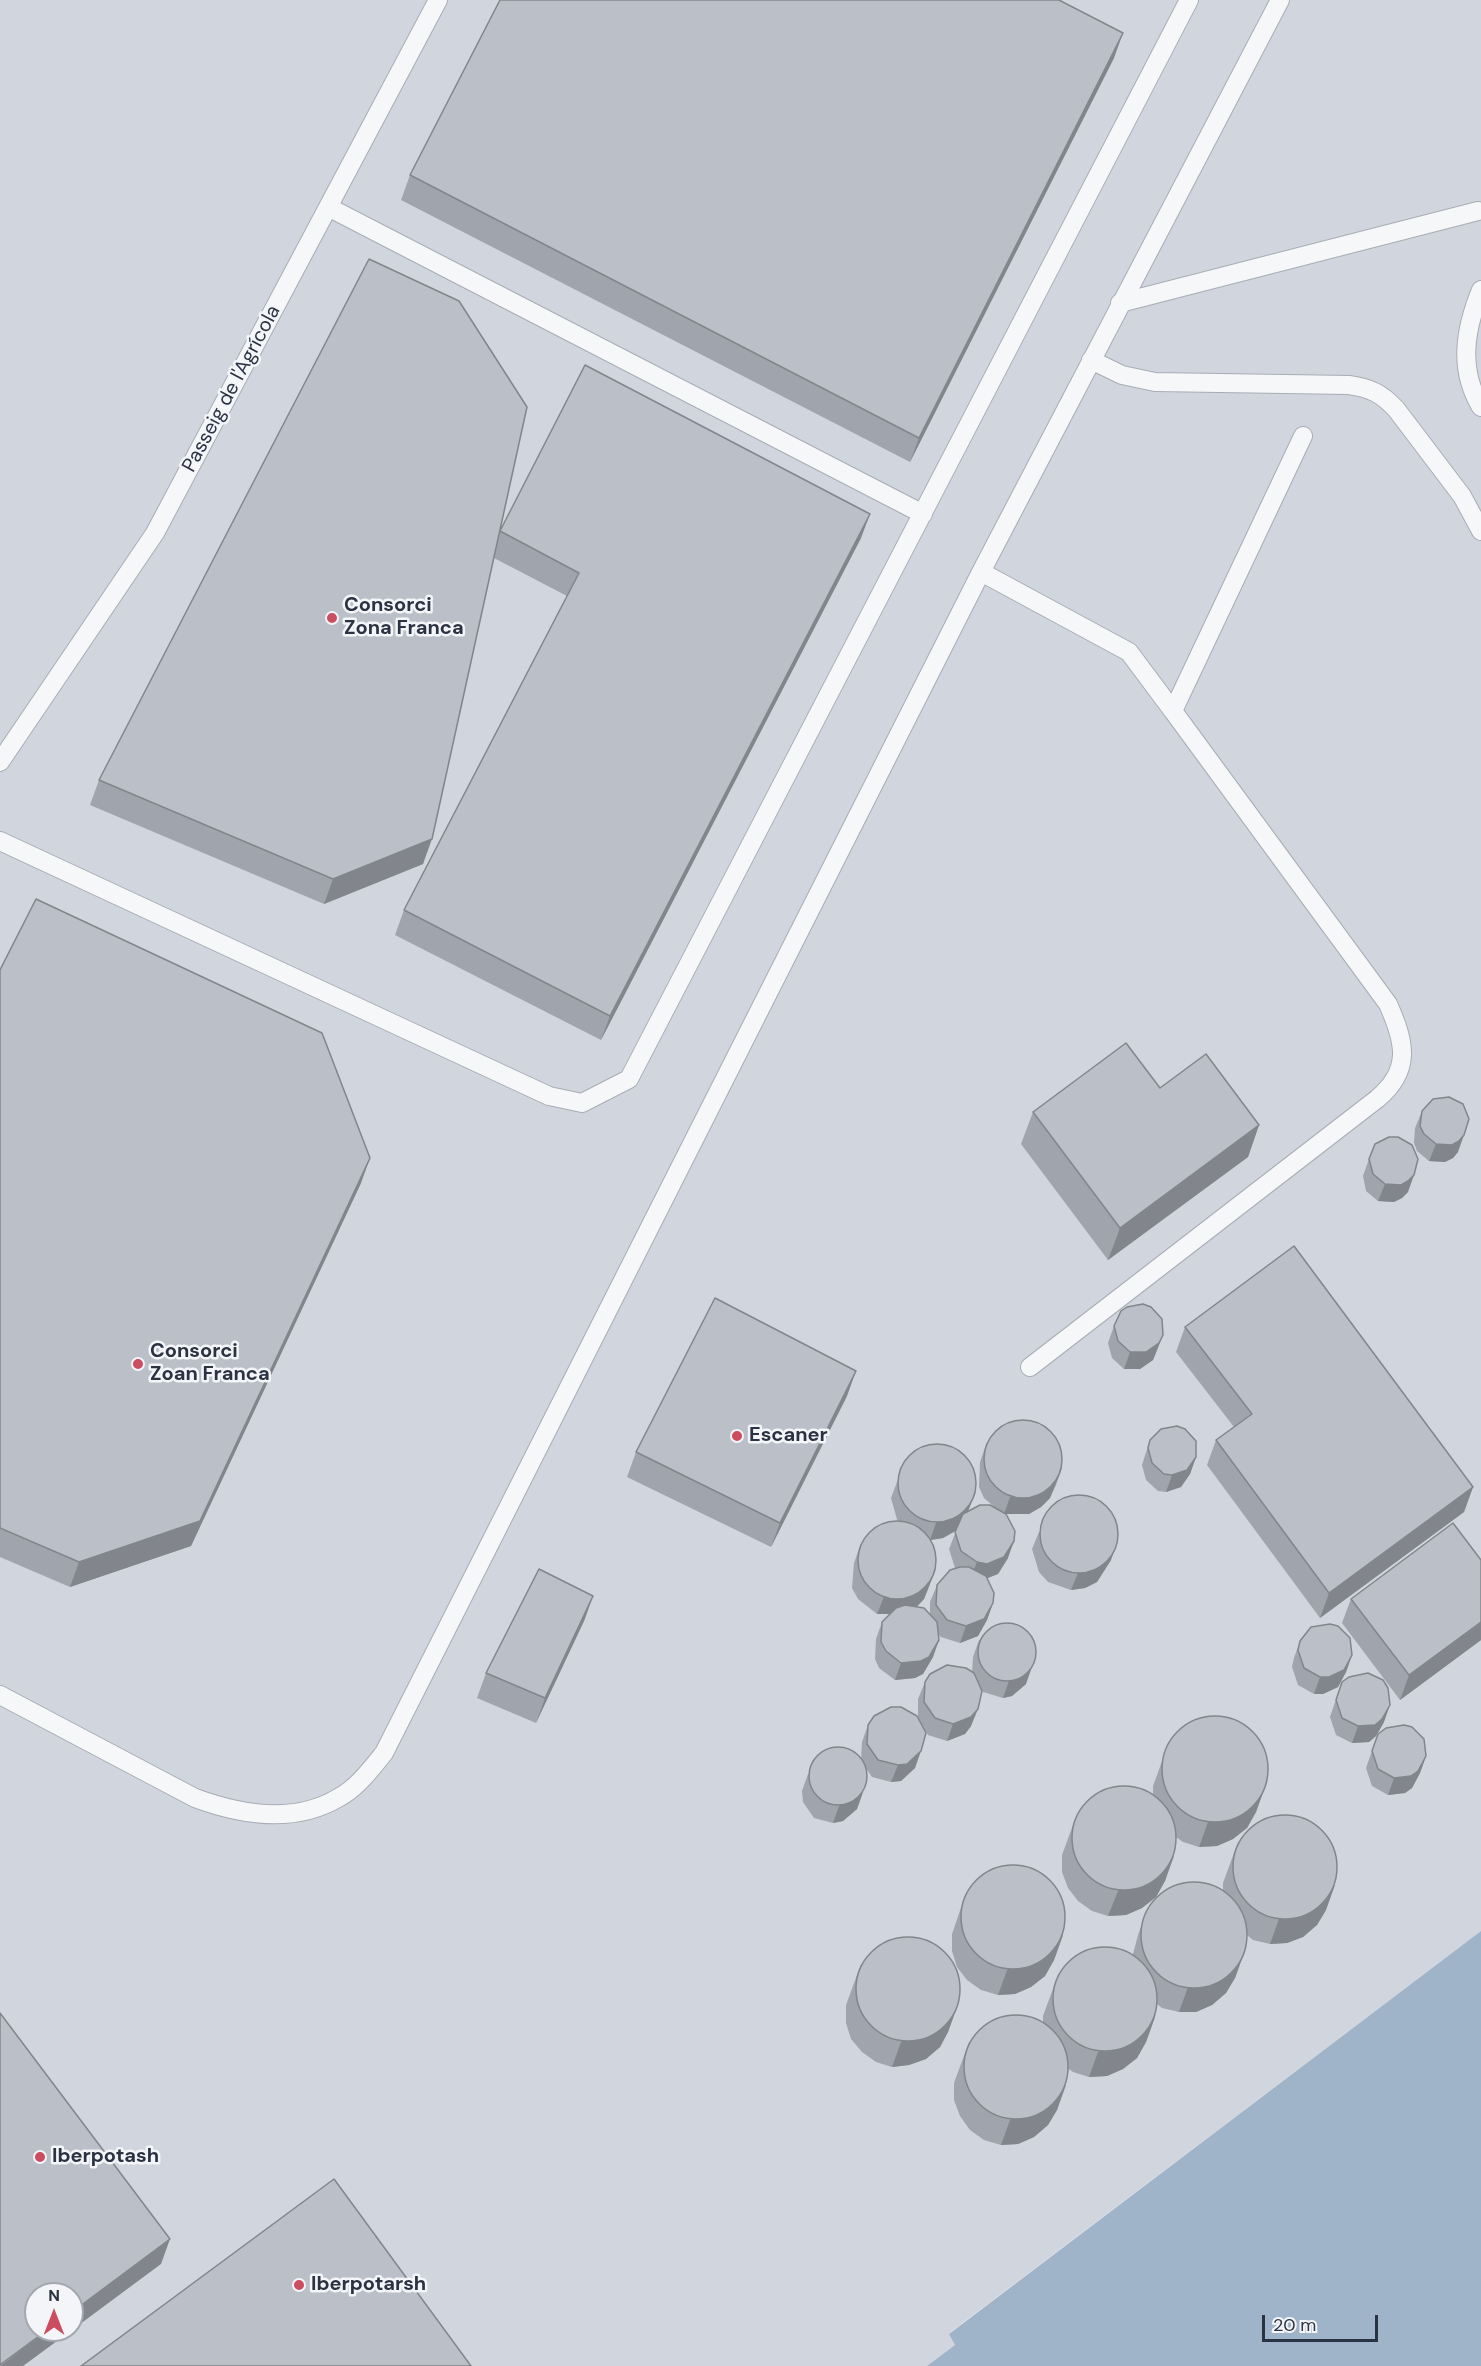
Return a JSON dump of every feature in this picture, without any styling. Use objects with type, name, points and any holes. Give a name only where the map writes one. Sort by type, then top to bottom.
[{"type":"lane","name":"Passeig de l'Agrícola","points":[[0,762],[155,533],[330,208],[438,0]]},
{"type":"lane","points":[[0,841],[549,1096],[582,1103],[629,1079],[1188,0]]},
{"type":"lane","points":[[0,1695],[195,1798],[229,1810],[264,1815],[302,1812],[339,1798],[365,1776],[384,1753],[981,572],[1280,0]]},
{"type":"lane","points":[[330,208],[923,514]]},
{"type":"lane","points":[[1120,303],[1478,211]]},
{"type":"lane","points":[[1481,290],[1466,337],[1467,369],[1481,407]]},
{"type":"lane","points":[[1091,360],[1122,375],[1155,382],[1349,385],[1371,388],[1384,396],[1396,409],[1462,496],[1481,531]]},
{"type":"lane","points":[[1173,711],[1303,436]]},
{"type":"lane","points":[[981,572],[1129,651],[1388,1004],[1400,1037],[1402,1052],[1400,1071],[1392,1086],[1377,1099],[1030,1367]]},
{"type":"shaded area","points":[[0,0],[1481,0],[1481,1931],[949,2333],[955,2345],[927,2366],[0,2366]]},
{"type":"water","points":[[1481,1931],[1481,2366],[927,2366],[955,2345],[949,2334]]},
{"type":"building","points":[[500,0],[1059,0],[1123,33],[919,438],[410,175]]},
{"type":"building","name":"Consorci Zona Franca","points":[[369,259],[459,301],[527,407],[432,839],[333,879],[99,780]]},
{"type":"building","points":[[585,365],[870,514],[610,1016],[404,910],[579,573],[500,531]]},
{"type":"building","name":"Consorci Zoan Franca","points":[[36,899],[322,1033],[370,1158],[200,1521],[79,1562],[0,1528],[0,970]]},
{"type":"building","points":[[1126,1043],[1160,1088],[1206,1054],[1259,1125],[1120,1228],[1033,1112]]},
{"type":"building","points":[[1449,1097],[1463,1104],[1469,1119],[1464,1135],[1459,1141],[1452,1145],[1436,1144],[1424,1134],[1420,1126],[1422,1111],[1433,1099]]},
{"type":"building","points":[[1389,1137],[1398,1137],[1412,1145],[1418,1159],[1414,1175],[1401,1185],[1385,1184],[1373,1174],[1369,1159],[1375,1144]]},
{"type":"building","points":[[1294,1246],[1473,1487],[1329,1593],[1216,1440],[1252,1414],[1185,1327]]},
{"type":"building","name":"Escaner","points":[[715,1298],[856,1371],[780,1523],[636,1452]]},
{"type":"building","points":[[1143,1304],[1151,1307],[1162,1319],[1163,1335],[1159,1343],[1146,1352],[1130,1352],[1118,1341],[1114,1326],[1121,1311],[1127,1307]]},
{"type":"building","points":[[1023,1420],[1038,1423],[1055,1437],[1062,1459],[1059,1474],[1045,1491],[1023,1498],[1008,1495],[991,1481],[984,1459],[987,1444],[1001,1427]]},
{"type":"building","points":[[1177,1426],[1185,1429],[1196,1441],[1196,1457],[1187,1470],[1172,1475],[1164,1474],[1152,1463],[1148,1448],[1150,1440],[1161,1429]]},
{"type":"building","points":[[937,1444],[952,1447],[969,1461],[976,1483],[973,1498],[959,1515],[937,1522],[922,1519],[905,1505],[898,1483],[901,1468],[915,1451]]},
{"type":"building","points":[[1079,1495],[1094,1498],[1111,1512],[1118,1534],[1115,1549],[1101,1566],[1079,1573],[1064,1570],[1047,1556],[1040,1534],[1043,1519],[1057,1502]]},
{"type":"building","points":[[980,1505],[990,1505],[1006,1514],[1015,1531],[1014,1541],[1004,1557],[987,1564],[977,1562],[961,1551],[955,1532],[963,1514]]},
{"type":"building","points":[[897,1521],[912,1524],[929,1538],[936,1560],[933,1575],[919,1592],[897,1599],[882,1596],[865,1582],[858,1560],[861,1545],[875,1528]]},
{"type":"building","points":[[1453,1523],[1481,1560],[1481,1622],[1409,1675],[1351,1599]]},
{"type":"building","points":[[969,1567],[986,1576],[994,1593],[993,1603],[984,1619],[966,1626],[947,1620],[936,1605],[937,1585],[950,1570]]},
{"type":"building","points":[[539,1569],[593,1596],[545,1698],[486,1673]]},
{"type":"building","points":[[905,1605],[924,1608],[937,1622],[939,1640],[929,1657],[921,1661],[901,1663],[886,1651],[881,1642],[882,1622],[896,1608]]},
{"type":"building","points":[[1007,1623],[1018,1625],[1031,1636],[1036,1652],[1034,1663],[1023,1676],[1007,1681],[996,1679],[983,1668],[978,1652],[980,1641],[991,1628]]},
{"type":"building","points":[[1330,1624],[1338,1626],[1350,1638],[1352,1655],[1344,1670],[1329,1677],[1320,1677],[1304,1668],[1298,1650],[1300,1641],[1311,1627]]},
{"type":"building","points":[[947,1665],[966,1668],[974,1673],[982,1691],[978,1709],[971,1717],[953,1724],[935,1718],[924,1702],[925,1682],[930,1674]]},
{"type":"building","points":[[1368,1673],[1383,1680],[1388,1688],[1390,1705],[1382,1719],[1375,1725],[1358,1726],[1342,1718],[1336,1700],[1342,1682],[1349,1677]]},
{"type":"building","points":[[891,1707],[901,1707],[917,1716],[926,1733],[921,1751],[907,1764],[898,1765],[878,1760],[867,1744],[868,1725],[874,1716]]},
{"type":"building","points":[[1215,1716],[1235,1720],[1252,1732],[1264,1749],[1268,1769],[1264,1789],[1252,1806],[1235,1818],[1215,1822],[1195,1818],[1178,1806],[1166,1789],[1162,1769],[1166,1749],[1178,1732],[1195,1720]]},
{"type":"building","points":[[1404,1725],[1412,1727],[1424,1739],[1426,1756],[1418,1771],[1411,1776],[1394,1778],[1378,1769],[1372,1751],[1378,1734],[1386,1728]]},
{"type":"building","points":[[838,1747],[849,1749],[862,1760],[867,1776],[865,1787],[854,1800],[838,1805],[827,1803],[814,1792],[809,1776],[811,1765],[822,1752]]},
{"type":"building","points":[[1124,1786],[1144,1790],[1161,1801],[1172,1818],[1176,1838],[1172,1858],[1161,1875],[1144,1886],[1124,1890],[1104,1886],[1087,1875],[1076,1858],[1072,1838],[1076,1818],[1087,1801],[1104,1790]]},
{"type":"building","points":[[1285,1815],[1305,1819],[1322,1830],[1333,1847],[1337,1867],[1333,1887],[1322,1904],[1305,1915],[1285,1919],[1265,1915],[1248,1904],[1237,1887],[1233,1867],[1237,1847],[1248,1830],[1265,1819]]},
{"type":"building","points":[[1013,1865],[1033,1869],[1050,1880],[1061,1897],[1065,1917],[1061,1937],[1050,1954],[1033,1965],[1013,1969],[993,1965],[976,1954],[965,1937],[961,1917],[965,1897],[976,1880],[993,1869]]},
{"type":"building","points":[[1194,1882],[1214,1886],[1231,1898],[1243,1915],[1247,1935],[1243,1955],[1231,1972],[1214,1984],[1194,1988],[1174,1984],[1157,1972],[1145,1955],[1141,1935],[1145,1915],[1157,1898],[1174,1886]]},
{"type":"building","points":[[908,1937],[928,1941],[945,1952],[956,1969],[960,1989],[956,2009],[945,2026],[928,2037],[908,2041],[888,2037],[871,2026],[860,2009],[856,1989],[860,1969],[871,1952],[888,1941]]},
{"type":"building","points":[[1105,1947],[1125,1951],[1142,1962],[1153,1979],[1157,1999],[1153,2019],[1142,2036],[1125,2047],[1105,2051],[1085,2047],[1068,2036],[1057,2019],[1053,1999],[1057,1979],[1068,1962],[1085,1951]]},
{"type":"building","name":"Iberpotash","points":[[0,2013],[170,2239],[84,2303],[84,2282],[24,2282],[24,2342],[31,2342],[0,2365]]},
{"type":"building","points":[[1016,2015],[1036,2019],[1053,2030],[1064,2047],[1068,2067],[1064,2087],[1053,2104],[1036,2115],[1016,2119],[996,2115],[979,2104],[968,2087],[964,2067],[968,2047],[979,2030],[996,2019]]},
{"type":"building","name":"Iberpotarsh","points":[[334,2179],[471,2366],[81,2366]]},
{"type":"place","name":"Consorci Zona Franca","points":[[332,618]]},
{"type":"place","name":"Consorci Zoan Franca","points":[[138,1364]]},
{"type":"place","name":"Escaner","points":[[737,1436]]},
{"type":"place","name":"Iberpotash","points":[[40,2157]]},
{"type":"place","name":"Iberpotarsh","points":[[299,2285]]}]
